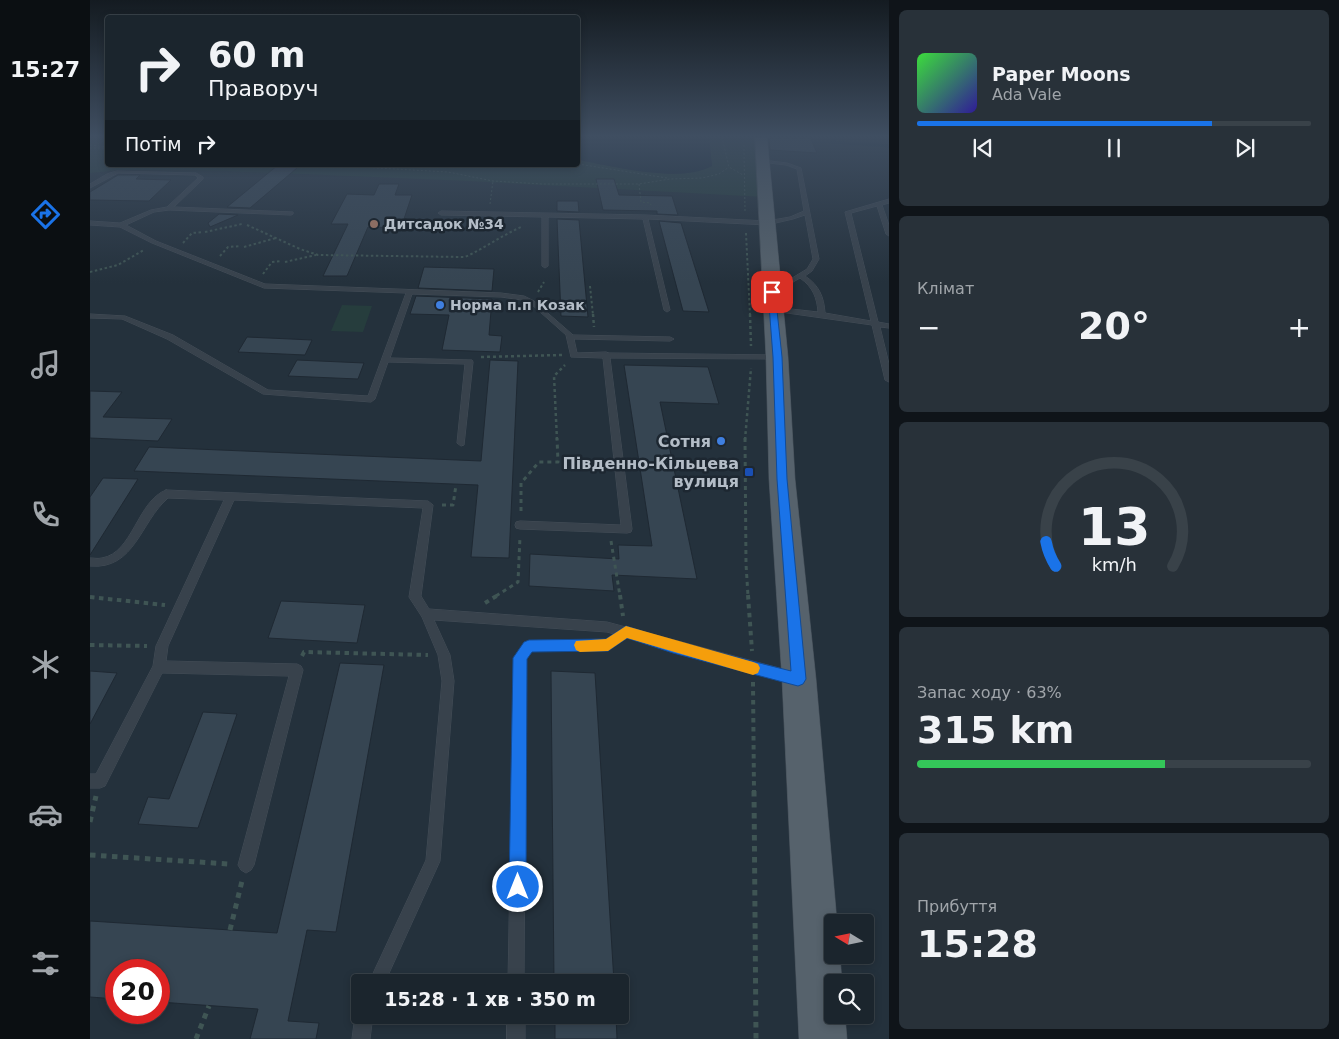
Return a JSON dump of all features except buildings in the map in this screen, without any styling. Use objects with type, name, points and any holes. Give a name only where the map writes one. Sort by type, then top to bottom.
[{"type":"main road","points":[[764,185],[772,301],[764,357],[782,479],[823,1039]]},
{"type":"lane","points":[[169,208],[193,185]]},
{"type":"lane","points":[[772,301],[810,270],[816,259],[802,185]]},
{"type":"lane","points":[[889,201],[848,212],[889,380]]},
{"type":"lane","points":[[879,204],[889,234]]},
{"type":"lane","points":[[90,223],[121,224],[153,211],[169,208],[291,213]]},
{"type":"lane","points":[[442,213],[489,214],[544,219],[645,217],[767,223],[791,218],[807,212]]},
{"type":"lane","points":[[645,217],[667,310]]},
{"type":"lane","points":[[544,219],[545,266]]},
{"type":"lane","points":[[121,224],[154,242],[264,286],[502,295],[524,298],[532,302],[571,337],[574,356],[606,354],[764,357]]},
{"type":"lane","points":[[801,276],[817,288],[822,302],[822,315]]},
{"type":"lane","points":[[90,316],[123,317],[170,337],[266,392],[371,399],[410,291]]},
{"type":"lane","points":[[772,301],[822,315],[889,326]]},
{"type":"lane","points":[[571,337],[670,339]]},
{"type":"lane","points":[[520,525],[627,528],[606,354]]},
{"type":"lane","points":[[385,360],[469,362],[461,443]]},
{"type":"lane","points":[[90,562],[105,563],[125,551],[154,502],[166,494],[428,505],[415,597],[426,614],[444,655],[448,681],[433,861],[382,974]]},
{"type":"lane","points":[[95,781],[159,667],[162,646],[231,496]]},
{"type":"lane","points":[[426,614],[607,628],[798,679]]},
{"type":"lane","points":[[516,974],[520,658],[529,646],[608,645],[626,632]]},
{"type":"lane","points":[[159,667],[297,670],[246,865]]},
{"type":"lane","points":[[361,1039],[363,1024]]},
{"type":"lane","points":[[516,1024],[516,1039]]},
{"type":"path","points":[[489,214],[492,185]]},
{"type":"path","points":[[639,185],[641,202],[650,202],[656,218]]},
{"type":"path","points":[[744,185],[746,222],[764,357],[744,452],[747,507],[746,564],[753,668],[756,1039]]},
{"type":"path","points":[[222,210],[219,214],[304,252],[318,255],[464,257],[481,250],[497,238],[544,219]]},
{"type":"path","points":[[176,250],[192,233],[244,224]]},
{"type":"path","points":[[212,264],[228,247],[242,247],[276,238]]},
{"type":"path","points":[[90,272],[114,268],[128,262],[154,242]]},
{"type":"path","points":[[285,262],[318,255]]},
{"type":"path","points":[[257,282],[272,262],[281,261]]},
{"type":"path","points":[[590,286],[595,337]]},
{"type":"path","points":[[469,362],[485,356],[574,356]]},
{"type":"path","points":[[466,616],[518,582],[521,483],[539,462],[558,462],[554,376],[574,356]]},
{"type":"path","points":[[428,505],[453,505],[456,485]]},
{"type":"path","points":[[609,528],[626,632]]},
{"type":"path","points":[[90,597],[181,607]]},
{"type":"path","points":[[90,645],[162,646]]},
{"type":"path","points":[[297,670],[304,652],[444,655]]},
{"type":"path","points":[[90,822],[95,781]]},
{"type":"path","points":[[90,855],[246,865],[230,930]]},
{"type":"path","points":[[196,1039],[209,1006]]},
{"type":"green space","points":[[551,185],[764,185],[765,197]]},
{"type":"green space","points":[[342,305],[372,306],[363,332],[331,331]]},
{"type":"slow traffic","points":[[580,645],[608,645],[626,632],[673,647],[753,668]]},
{"type":"place","name":"Дитсадок №34","points":[[374,224]]},
{"type":"place","name":"Норма п.п Козак","points":[[440,305]]},
{"type":"place","name":"Сотня","points":[[721,441]]},
{"type":"place","name":"Південно-Кільцева вулиця","points":[[749,472]]},
{"type":"route","points":[[518,887],[520,658],[529,646],[608,645],[626,632],[673,647],[798,679],[782,479],[777,357],[772,292]]}]
